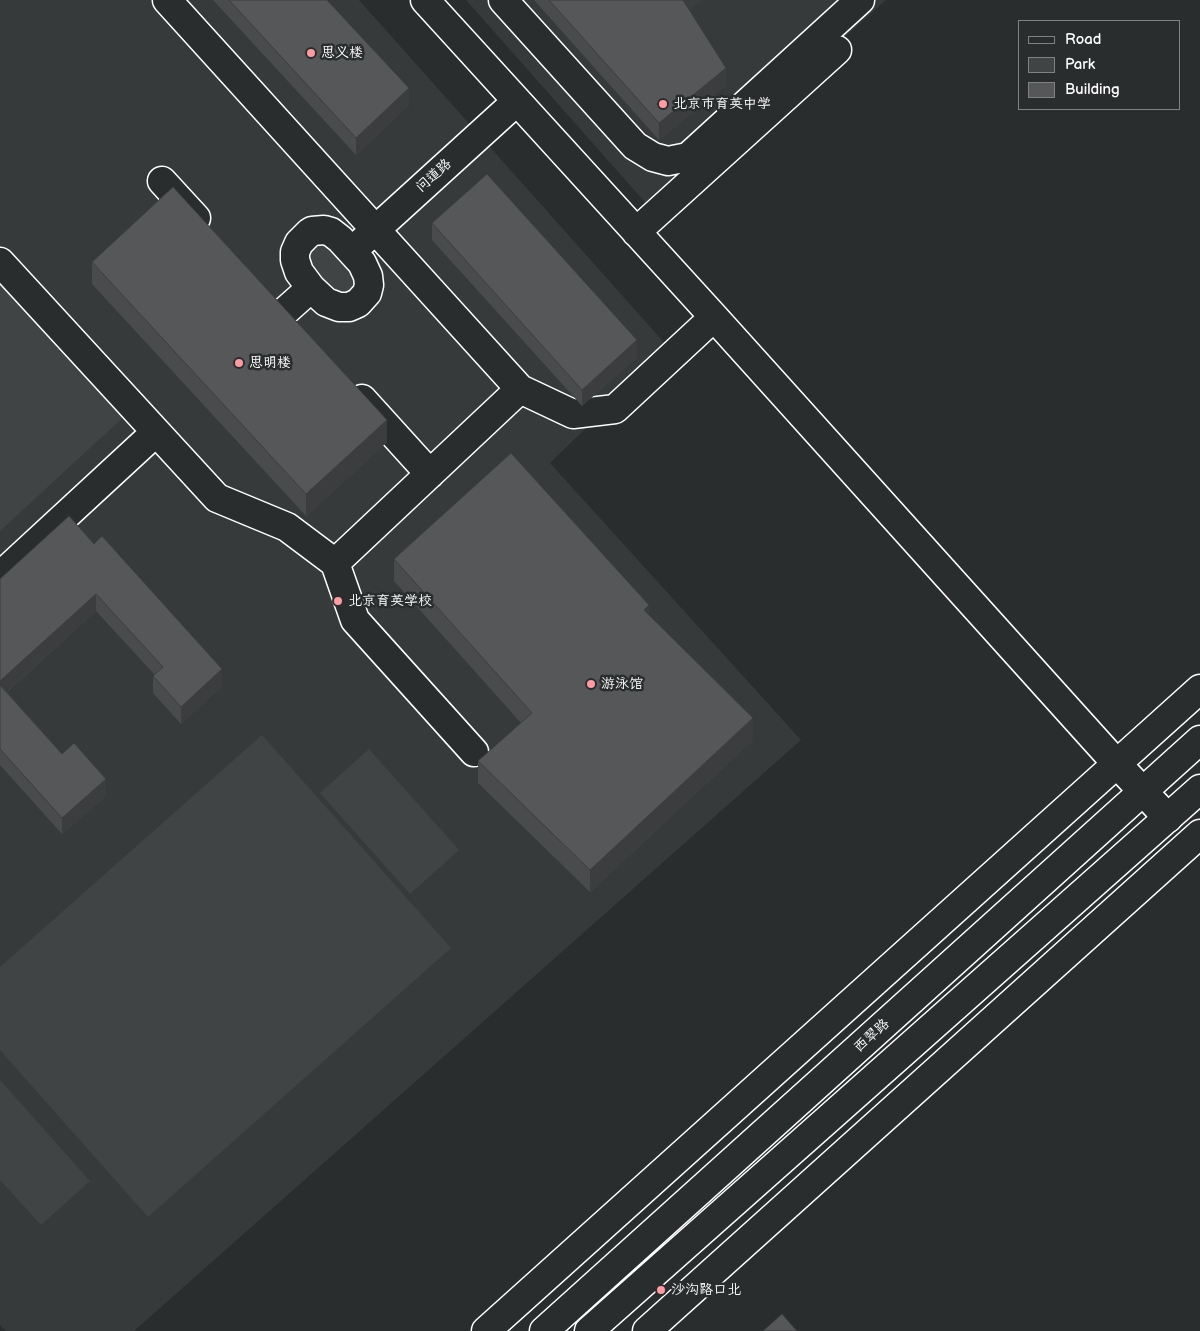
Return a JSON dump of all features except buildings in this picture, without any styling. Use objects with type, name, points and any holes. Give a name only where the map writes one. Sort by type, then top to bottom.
[{"type":"street","points":[[167,0],[520,389],[573,414],[615,409],[714,317]]},
{"type":"street","points":[[425,0],[1142,792],[1168,818]]},
{"type":"street","points":[[503,0],[635,146],[653,157],[668,161],[688,157],[860,0]]},
{"type":"street","points":[[636,232],[837,50]]},
{"type":"street","name":"问道路","points":[[352,251],[517,101]]},
{"type":"street","points":[[162,180],[216,239]]},
{"type":"street","points":[[324,230],[331,232],[352,251],[365,268],[368,281],[367,293],[358,303],[345,307],[330,304],[318,296],[311,288],[299,272],[294,256],[297,247],[312,231],[324,230]]},
{"type":"street","points":[[0,262],[217,498],[287,527],[335,563],[355,620],[474,752]]},
{"type":"street","points":[[283,313],[311,288]]},
{"type":"street","points":[[343,379],[430,474]]},
{"type":"street","points":[[335,563],[520,389]]},
{"type":"street","points":[[0,576],[156,432]]},
{"type":"street","points":[[486,1331],[1200,689]]},
{"type":"street","name":"西翠路","points":[[544,1331],[1200,740]]},
{"type":"street","points":[[589,1331],[1200,789]]},
{"type":"street","points":[[646,1331],[1200,834]]},
{"type":"shaded area","name":"北京育英学校","points":[[0,0],[359,0],[669,348],[550,463],[801,740],[134,1331],[6,1331],[0,1325]]},
{"type":"shaded area","name":"北京市育英中学","points":[[466,0],[886,0],[651,209]]},
{"type":"green space","points":[[320,232],[366,282],[336,302],[298,250]]},
{"type":"green space","points":[[0,273],[129,412],[0,531]]},
{"type":"green space","points":[[262,735],[451,948],[148,1217],[0,1050],[0,967]]},
{"type":"green space","points":[[369,749],[459,850],[410,894],[320,793]]},
{"type":"green space","points":[[0,1080],[90,1181],[41,1225],[0,1180]]},
{"type":"place","name":"思义楼","points":[[311,53]]},
{"type":"place","name":"北京市育英中学","points":[[663,104]]},
{"type":"place","name":"思明楼","points":[[239,363]]},
{"type":"place","name":"北京育英学校","points":[[338,601]]},
{"type":"place","name":"游泳馆","points":[[591,684]]},
{"type":"place","name":"沙沟路口北","points":[[661,1290]]}]
